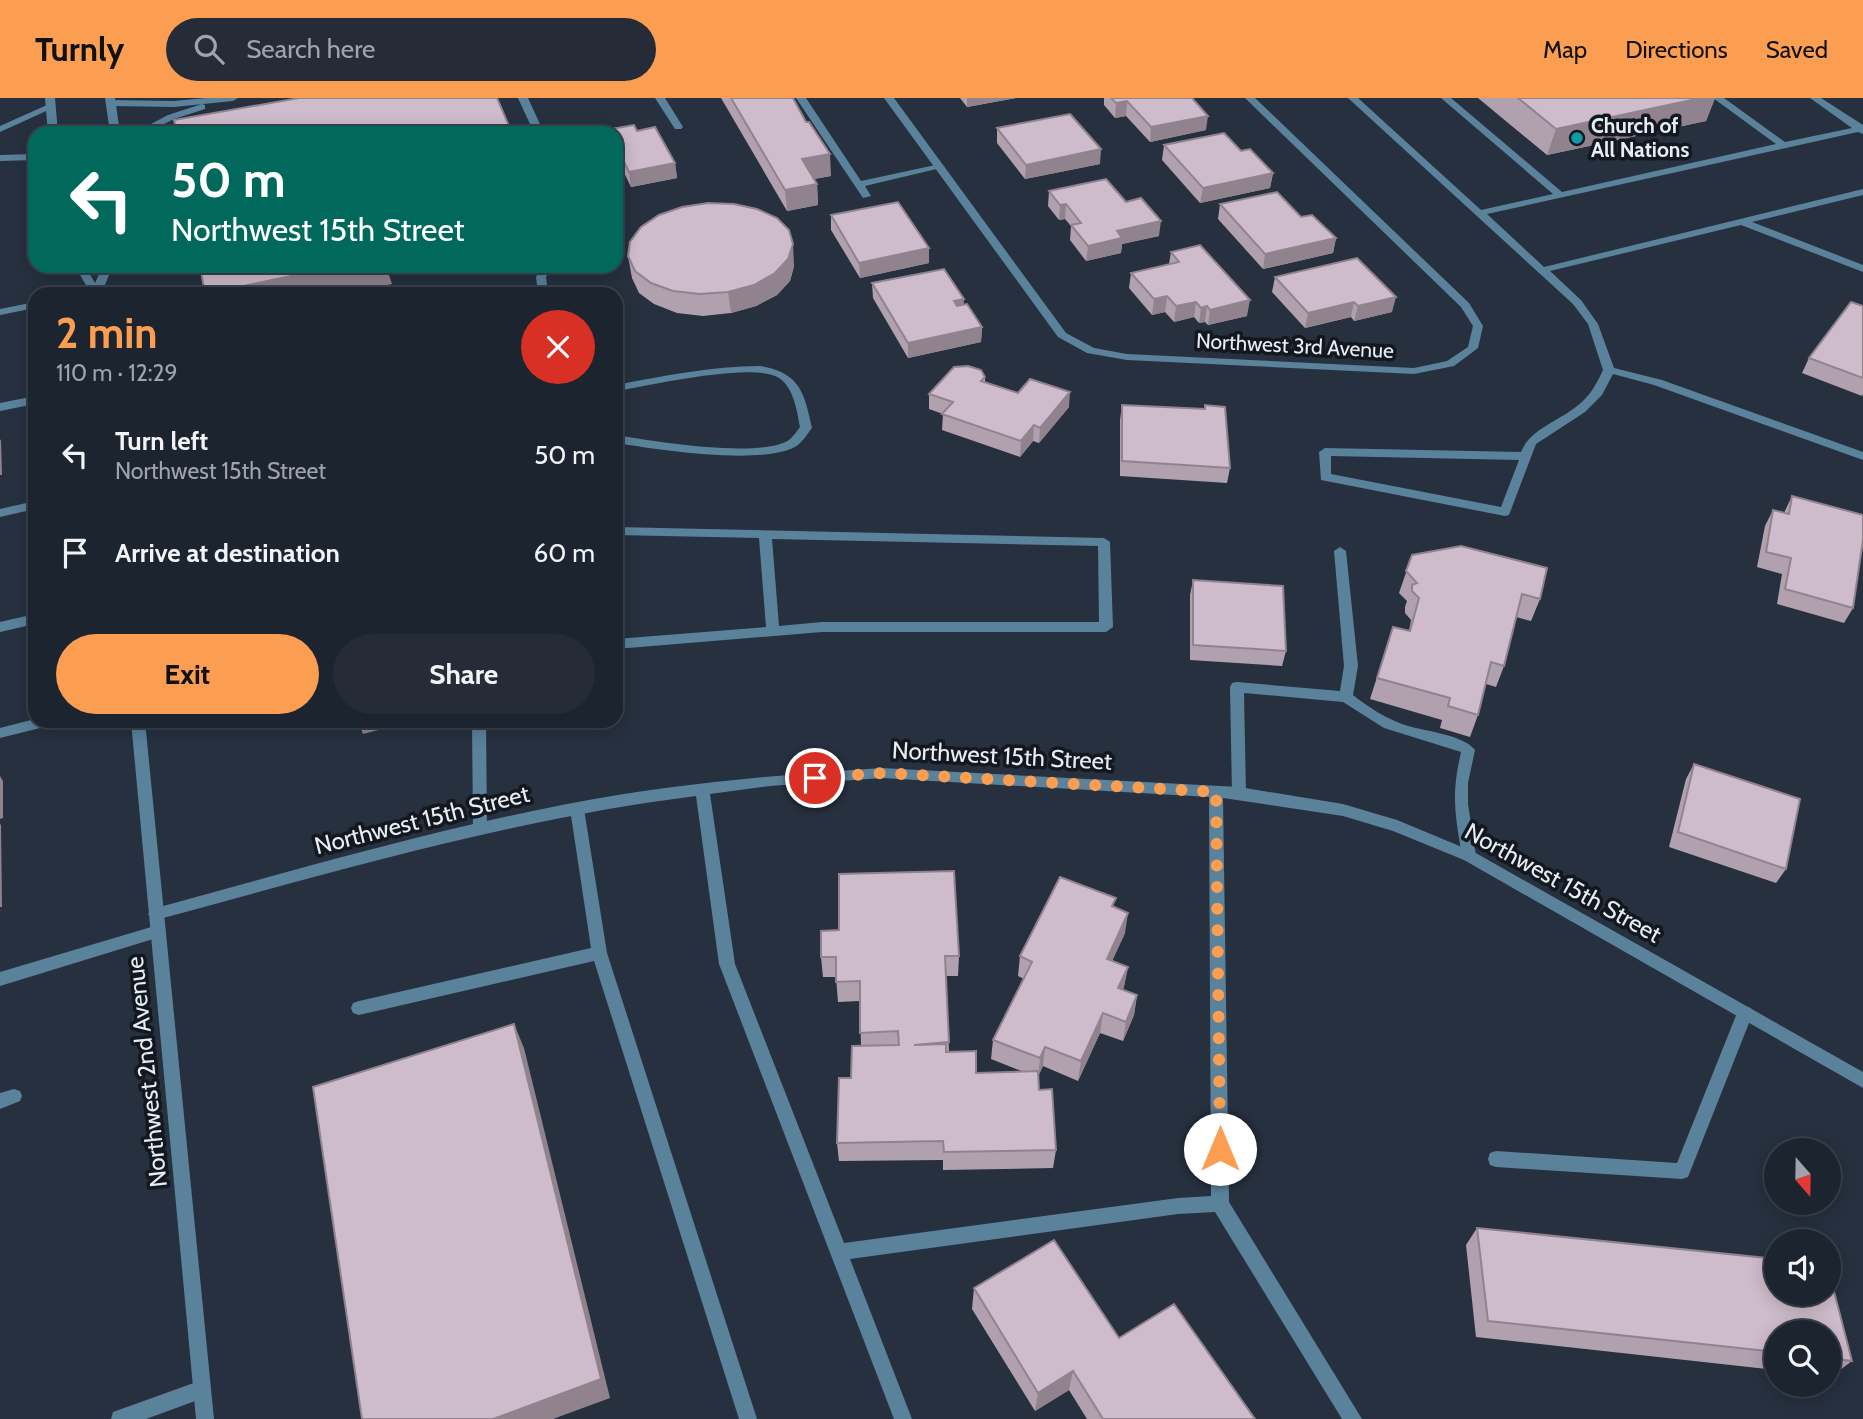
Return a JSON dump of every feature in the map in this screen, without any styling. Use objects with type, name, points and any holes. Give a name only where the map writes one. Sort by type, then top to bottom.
[{"type":"street","points":[[114,126],[110,101],[174,104],[235,98]]},
{"type":"street","points":[[153,126],[171,117],[235,98]]},
{"type":"street","points":[[523,98],[536,126]]},
{"type":"street","points":[[660,98],[678,127]]},
{"type":"street","points":[[801,98],[866,196]]},
{"type":"street","name":"Northwest 3rd Avenue","points":[[889,98],[1062,335],[1091,351],[1127,357],[1414,371],[1450,364],[1473,348],[1478,326],[1465,305],[1250,98]]},
{"type":"street","points":[[1353,98],[1577,302],[1593,324],[1609,370],[1598,393],[1581,409],[1531,442],[1526,456],[1505,512],[1325,477],[1325,452],[1526,456]]},
{"type":"street","points":[[1446,98],[1560,195]]},
{"type":"street","points":[[1718,98],[1784,146]]},
{"type":"street","points":[[1815,98],[1862,129]]},
{"type":"street","points":[[0,129],[50,102],[52,126]]},
{"type":"street","points":[[1479,214],[1862,129]]},
{"type":"street","points":[[0,158],[28,157]]},
{"type":"street","points":[[858,185],[940,167]]},
{"type":"street","points":[[1543,270],[1863,192]]},
{"type":"street","points":[[1741,221],[1860,267]]},
{"type":"street","points":[[0,312],[28,306]]},
{"type":"street","points":[[623,387],[742,370],[778,372],[787,377],[805,412],[807,422],[803,434],[792,444],[774,450],[749,453],[623,440]]},
{"type":"street","points":[[1609,370],[1658,382],[1863,456]]},
{"type":"street","points":[[0,407],[28,401]]},
{"type":"street","points":[[0,513],[28,507]]},
{"type":"street","points":[[623,531],[1104,542],[1106,626],[822,627],[623,643]]},
{"type":"street","points":[[765,534],[773,631]]},
{"type":"street","points":[[1340,551],[1352,666],[1346,697]]},
{"type":"street","points":[[0,627],[28,621]]},
{"type":"street","points":[[1239,793],[1237,687],[1346,697],[1362,710],[1403,730],[1456,743],[1468,750],[1461,783],[1461,804],[1469,856]]},
{"type":"street","points":[[0,733],[28,726]]},
{"type":"street","name":"Northwest 2nd Avenue","points":[[139,728],[205,1419]]},
{"type":"street","points":[[479,728],[481,829]]},
{"type":"street","name":"Northwest 15th Street","points":[[156,914],[481,829],[577,808],[770,781],[882,773],[1239,793],[1289,799],[1343,810],[1397,826],[1469,856],[1863,1081]]},
{"type":"street","points":[[702,789],[727,964],[903,1419]]},
{"type":"street","points":[[1216,792],[1220,1204],[1353,1419]]},
{"type":"street","points":[[577,808],[599,953],[748,1419]]},
{"type":"street","points":[[0,979],[158,931]]},
{"type":"street","points":[[359,1008],[599,953]]},
{"type":"street","points":[[1496,1159],[1682,1171],[1745,1013]]},
{"type":"street","points":[[838,1252],[1178,1206],[1220,1204]]},
{"type":"street","points":[[120,1419],[202,1389]]},
{"type":"building","points":[[299,98],[497,98],[509,126],[175,126],[174,120]]},
{"type":"building","points":[[731,98],[793,98],[806,122],[809,122],[830,154],[802,159],[817,184],[785,190]]},
{"type":"building","points":[[1111,98],[1192,98],[1208,116],[1151,127],[1127,101],[1116,103]]},
{"type":"building","points":[[1518,98],[1701,98],[1556,129]]},
{"type":"building","points":[[1070,114],[1101,149],[1026,165],[997,128]]},
{"type":"building","points":[[634,125],[637,131],[655,127],[675,163],[629,172],[623,160],[623,127]]},
{"type":"building","points":[[1224,133],[1241,151],[1250,149],[1273,173],[1203,188],[1164,145]]},
{"type":"building","points":[[1106,179],[1126,202],[1141,198],[1161,221],[1117,231],[1122,238],[1088,246],[1071,225],[1081,223],[1066,204],[1060,205],[1049,191]]},
{"type":"building","points":[[1277,192],[1301,217],[1312,215],[1336,238],[1265,254],[1220,204]]},
{"type":"building","points":[[898,202],[929,248],[859,263],[831,215]]},
{"type":"building","points":[[708,203],[734,204],[757,209],[777,218],[789,230],[793,244],[788,259],[775,273],[754,285],[728,292],[700,294],[673,291],[651,283],[635,271],[628,256],[630,242],[641,227],[659,215],[682,207]]},
{"type":"building","points":[[1200,245],[1250,300],[1210,310],[1207,306],[1201,308],[1196,302],[1176,306],[1167,296],[1154,299],[1131,273],[1179,262],[1171,252]]},
{"type":"building","points":[[1357,258],[1396,297],[1358,306],[1354,302],[1308,313],[1275,277]]},
{"type":"building","points":[[944,269],[964,299],[954,301],[957,306],[967,304],[982,327],[908,343],[872,283]]},
{"type":"building","points":[[201,273],[306,273],[238,287],[204,287]]},
{"type":"building","points":[[1851,302],[1863,306],[1863,378],[1809,358]]},
{"type":"building","points":[[968,366],[981,370],[985,377],[981,381],[1018,393],[1030,379],[1070,392],[1040,428],[1034,425],[1021,441],[942,414],[953,402],[929,394],[954,367]]},
{"type":"building","points":[[1122,405],[1205,409],[1205,405],[1225,407],[1230,468],[1122,461]]},
{"type":"building","points":[[1792,496],[1863,515],[1863,540],[1853,608],[1785,589],[1791,558],[1766,552],[1773,510],[1789,514]]},
{"type":"building","points":[[1461,546],[1547,568],[1540,599],[1522,594],[1504,666],[1491,662],[1478,715],[1448,706],[1450,698],[1377,678],[1393,627],[1410,631],[1419,598],[1412,591],[1412,585],[1417,583],[1406,571],[1412,555]]},
{"type":"building","points":[[1193,580],[1283,586],[1286,651],[1193,645]]},
{"type":"building","points":[[1694,764],[1800,799],[1786,869],[1678,832]]},
{"type":"building","points":[[954,871],[959,956],[945,956],[949,1042],[914,1045],[946,1044],[946,1052],[976,1051],[976,1073],[1038,1071],[1039,1090],[1052,1089],[1056,1150],[944,1152],[943,1141],[837,1143],[839,1078],[851,1078],[852,1046],[899,1045],[898,1031],[860,1033],[860,981],[836,982],[836,957],[821,957],[821,931],[839,930],[839,874]]},
{"type":"building","points":[[1060,877],[1116,898],[1112,906],[1128,913],[1107,959],[1128,967],[1118,988],[1137,995],[1126,1022],[1103,1013],[1081,1061],[1045,1047],[1040,1058],[993,1040],[1032,962],[1020,956]]},
{"type":"building","points":[[514,1024],[601,1379],[493,1419],[362,1419],[313,1087]]},
{"type":"building","points":[[1477,1228],[1764,1258],[1764,1306],[1838,1306],[1852,1361],[1841,1360],[1841,1320],[1764,1320],[1764,1351],[1488,1321]]},
{"type":"building","points":[[1054,1240],[1119,1338],[1174,1304],[1255,1419],[1103,1419],[1073,1371],[1038,1393],[974,1288]]},
{"type":"place","name":"Church of All Nations","points":[[1577,138]]},
{"type":"route","points":[[815,778],[882,773],[1216,792],[1220,1149]]}]
